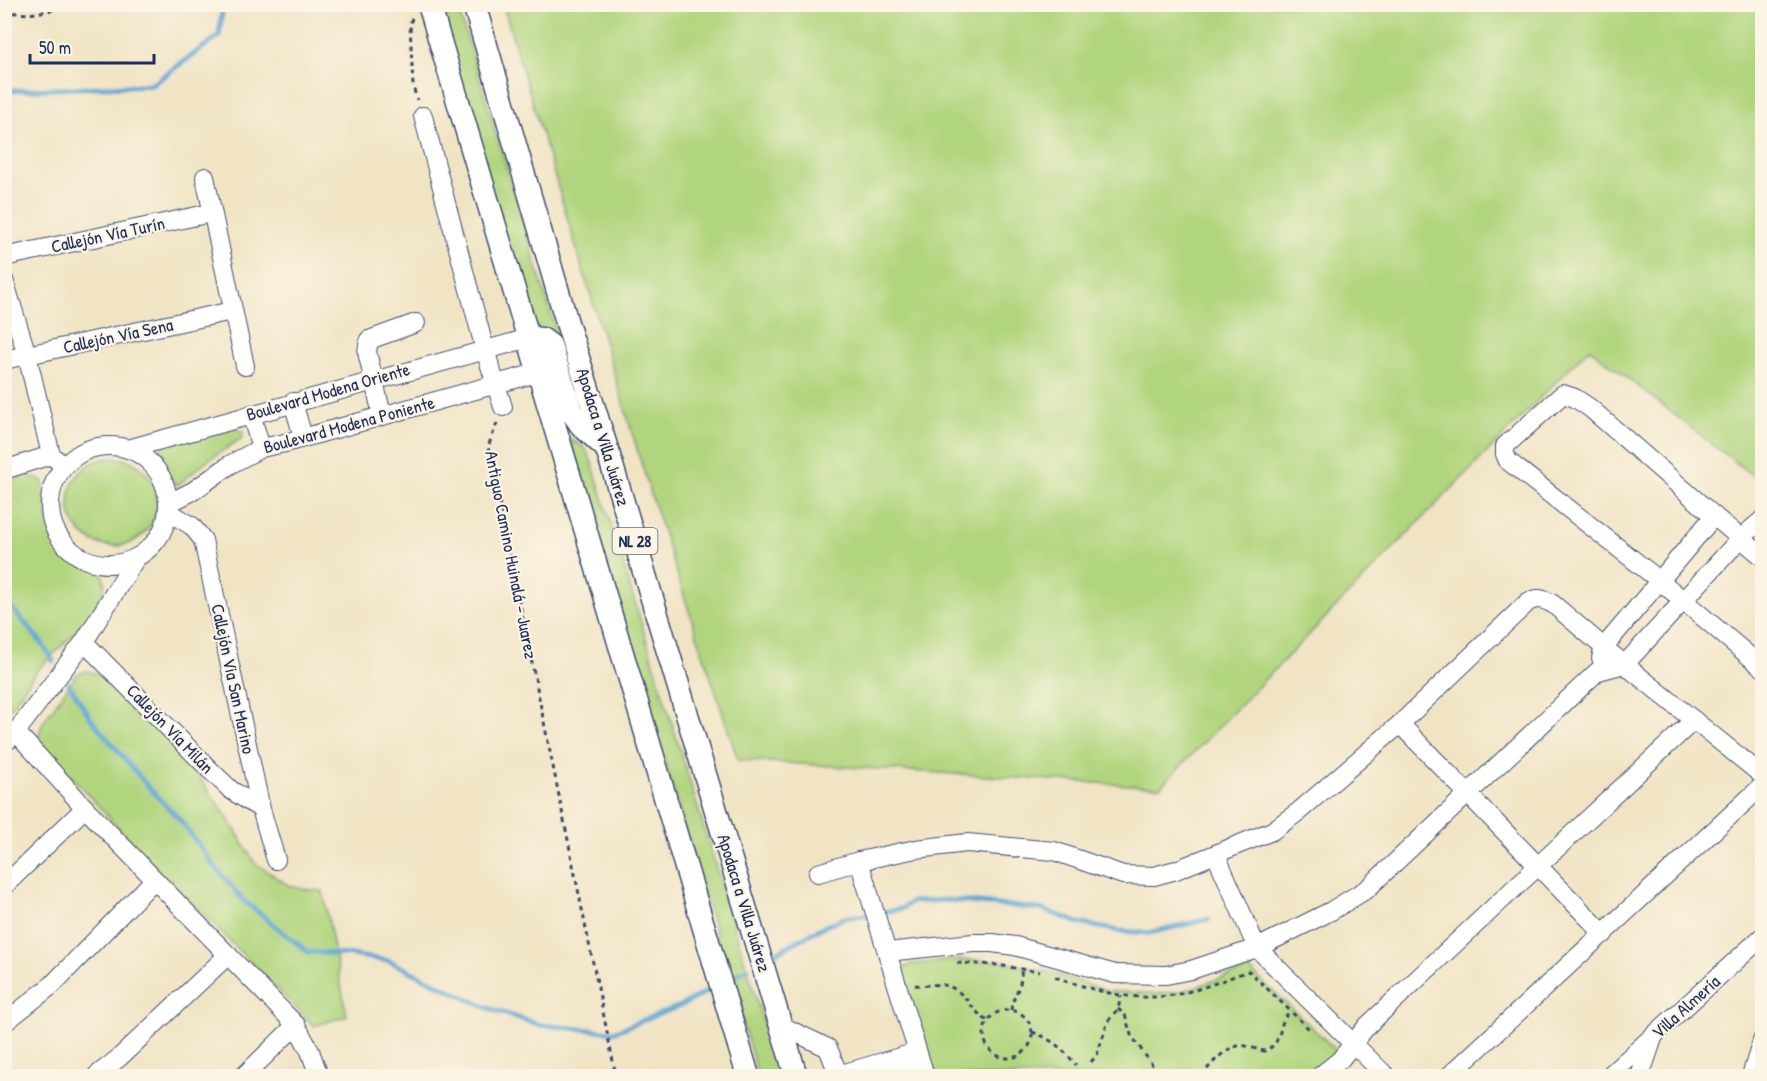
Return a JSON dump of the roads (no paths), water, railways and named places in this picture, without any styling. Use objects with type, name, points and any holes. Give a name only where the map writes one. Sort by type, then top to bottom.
[{"type":"main road","name":"Apodaca a Villa Juárez","points":[[474,4],[568,326],[796,1077]]},
{"type":"main road","name":"NL 28","points":[[421,9],[540,372],[748,1077]]},
{"type":"main road","points":[[529,338],[542,339],[550,345],[572,412],[581,425],[607,449]]},
{"type":"street","points":[[423,117],[484,350],[503,407]]},
{"type":"street","points":[[205,177],[245,366]]},
{"type":"street","name":"Callejón Vía Turín","points":[[4,257],[212,213]]},
{"type":"street","points":[[4,279],[58,461],[50,500],[52,521],[61,540],[76,554],[95,562],[116,564],[136,558],[156,543],[162,532],[169,507],[167,491],[159,473],[146,458],[128,449],[110,445],[91,448],[74,457],[58,461],[4,470]]},
{"type":"street","name":"Callejón Vía Sena","points":[[4,360],[232,311]]},
{"type":"street","points":[[382,416],[367,352],[369,340],[416,323]]},
{"type":"street","name":"Boulevard Modena Oriente","points":[[128,449],[529,338]]},
{"type":"street","name":"Boulevard Modena Poniente","points":[[169,507],[231,464],[261,448],[540,372]]},
{"type":"street","points":[[1762,556],[1590,408],[1575,398],[1563,394],[1505,446],[1508,460],[1659,580],[1762,667]]},
{"type":"street","points":[[293,402],[303,437]]},
{"type":"street","points":[[251,414],[261,448]]},
{"type":"street","name":"Callejón Via San Marino","points":[[169,507],[192,526],[203,540],[261,808],[276,860]]},
{"type":"street","points":[[1598,671],[1604,647],[1714,516]]},
{"type":"street","points":[[887,952],[973,943],[1015,946],[1115,974],[1141,976],[1166,975],[1191,970],[1257,948],[1331,911],[1367,889],[1598,671],[1625,664],[1741,538],[1762,520]]},
{"type":"street","points":[[136,558],[84,642],[10,738],[85,808],[296,1025],[310,1051],[319,1077]]},
{"type":"street","points":[[818,873],[859,861],[916,849],[967,843],[1054,851],[1123,875],[1154,876],[1216,855],[1272,831],[1298,812],[1400,724],[1533,599],[1545,599],[1553,604],[1762,775]]},
{"type":"street","name":"Callejón Vía Milán","points":[[84,642],[210,771],[231,790],[261,808]]},
{"type":"street","points":[[1320,1077],[1340,1060],[1352,1043],[1376,1018],[1694,720]]},
{"type":"street","points":[[1400,724],[1604,934]]},
{"type":"street","points":[[1449,1077],[1762,786]]},
{"type":"street","points":[[4,886],[85,808]]},
{"type":"street","points":[[1216,855],[1257,948],[1386,1077]]},
{"type":"street","points":[[859,861],[922,1065]]},
{"type":"street","points":[[4,1023],[52,985],[154,880]]},
{"type":"street","name":"Villa Almería","points":[[1609,1077],[1762,937]]},
{"type":"street","points":[[96,1077],[228,955]]},
{"type":"street","points":[[244,1077],[296,1025]]},
{"type":"street","points":[[780,1025],[828,1048],[839,1076],[922,1065]]},
{"type":"street","points":[[1640,1077],[1654,1036]]},
{"type":"street","points":[[1751,1077],[1762,1041]]},
{"type":"street","points":[[886,1077],[922,1065]]},
{"type":"waterway","points":[[4,91],[151,85],[219,36],[223,4]]},
{"type":"waterway","points":[[4,599],[41,642],[53,661]]},
{"type":"waterway","points":[[69,684],[91,719],[151,790],[181,821],[243,900],[308,952],[352,955],[389,961],[485,1007],[540,1025],[613,1032],[680,1006],[708,991]]},
{"type":"waterway","points":[[774,954],[844,918],[901,909],[912,902],[947,900],[1041,909],[1079,923],[1119,931],[1149,933],[1209,919]]},
{"type":"waterway","points":[[734,976],[748,968]]}]
